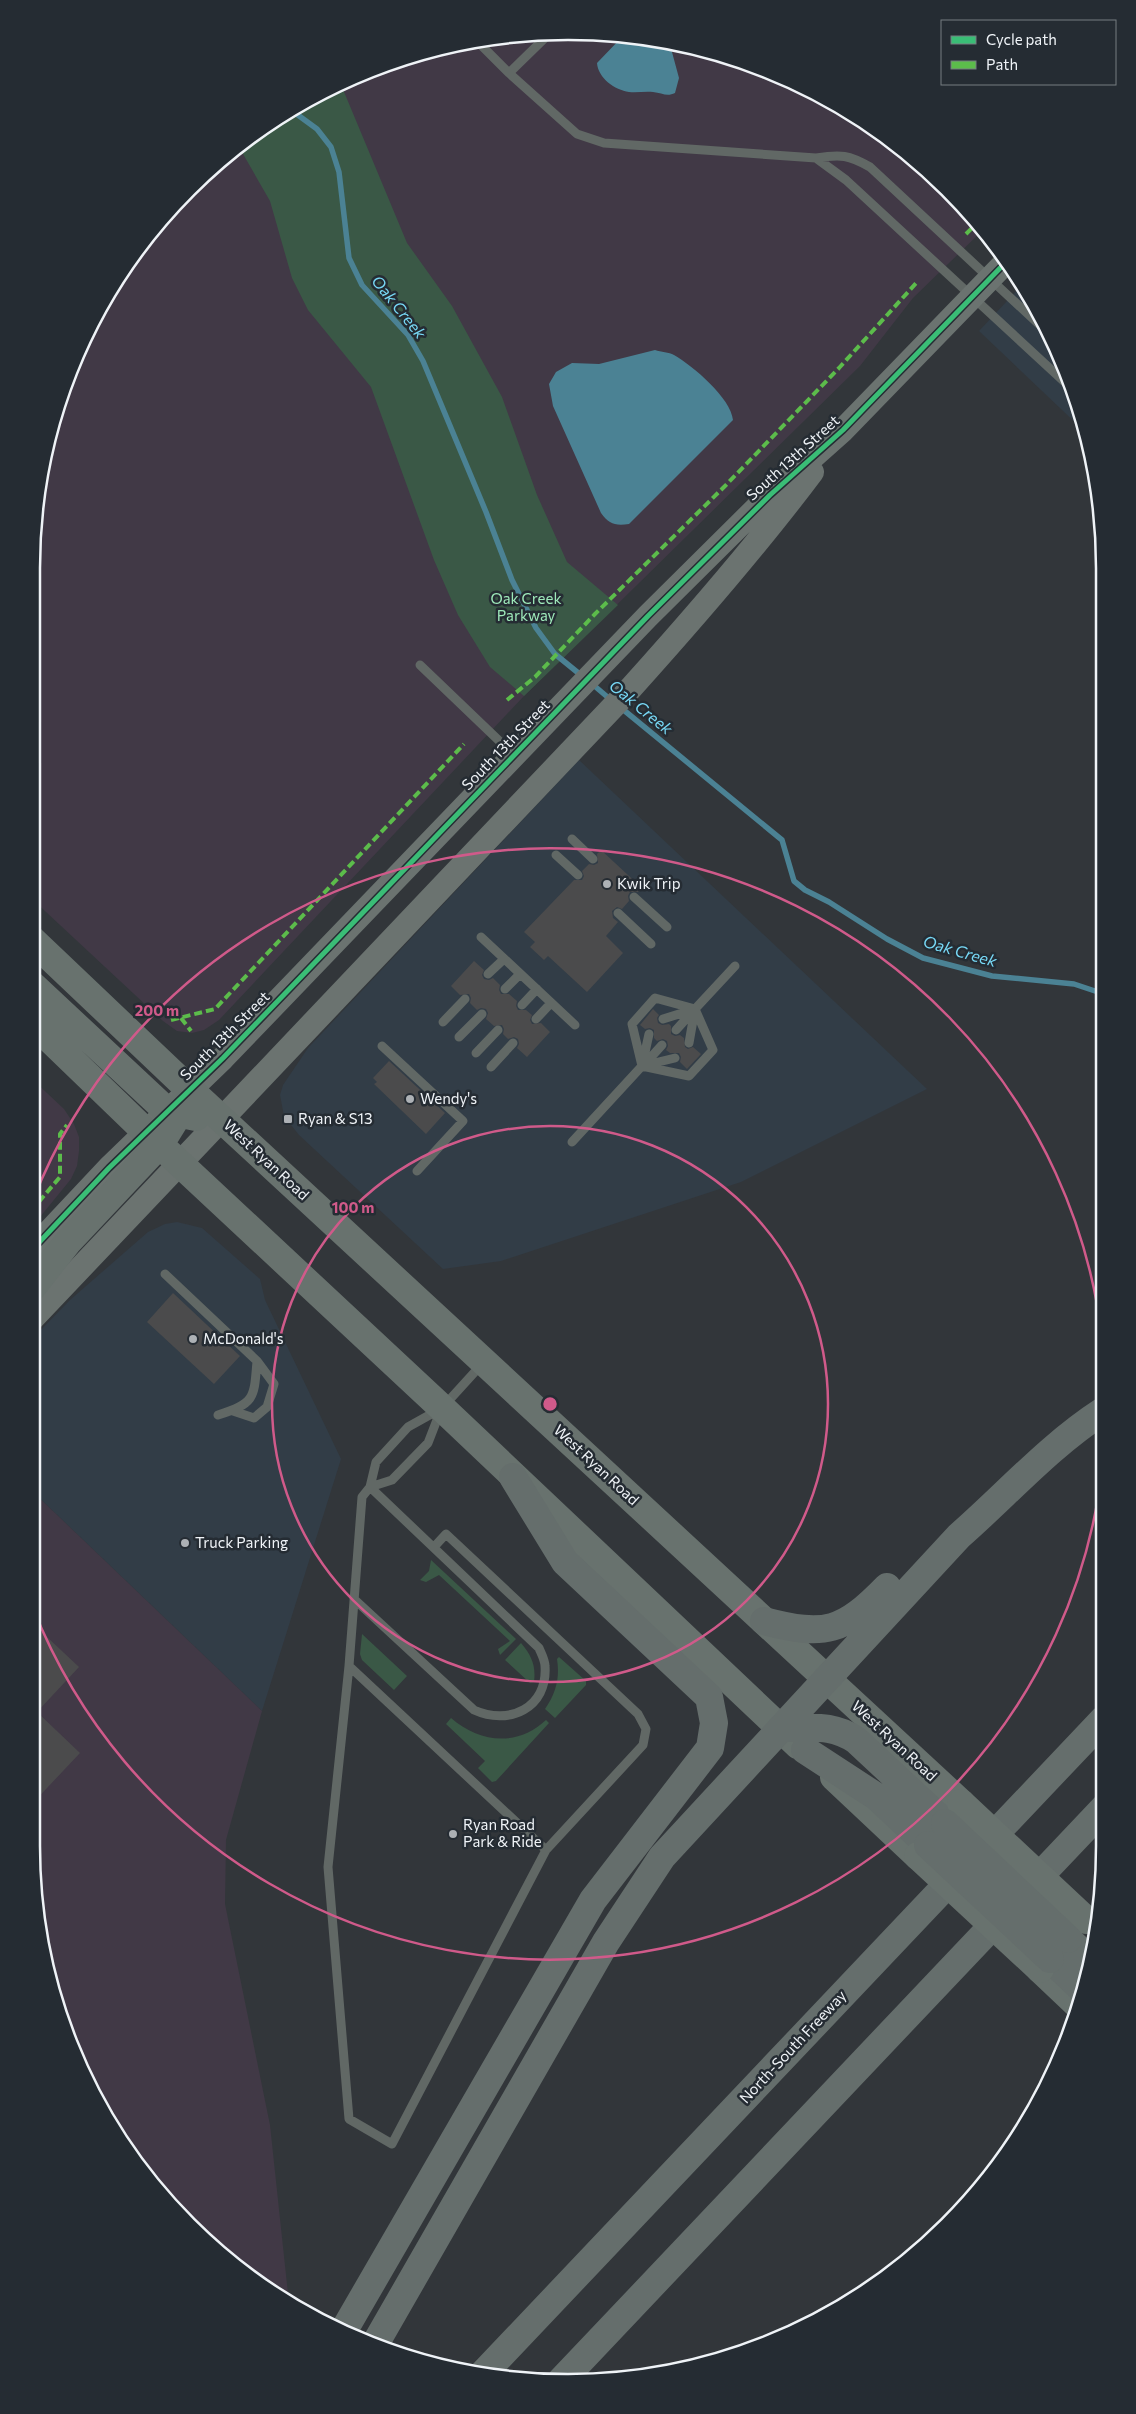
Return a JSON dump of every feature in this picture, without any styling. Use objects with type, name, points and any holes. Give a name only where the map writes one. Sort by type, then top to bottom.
[{"type":"highway","points":[[378,2339],[606,1942],[662,1857],[959,1536],[1009,1491],[1048,1451],[1096,1416]]},
{"type":"highway","points":[[764,1621],[804,1629],[822,1629],[848,1622],[866,1609],[947,1526],[998,1479],[1048,1451]]},
{"type":"highway","points":[[347,2326],[593,1900],[710,1748],[714,1723],[709,1697],[565,1562],[513,1477]]},
{"type":"highway","name":"North-South Freeway","points":[[489,2368],[1096,1727]]},
{"type":"highway","points":[[781,1728],[817,1728],[841,1731],[856,1740],[953,1813],[1083,1929],[1087,1944]]},
{"type":"highway","points":[[805,1750],[877,1797],[923,1851],[1045,1964],[1077,1986]]},
{"type":"highway","points":[[568,2374],[1096,1816]]},
{"type":"main road","name":"West Ryan Road","points":[[40,948],[222,1120],[827,1678],[953,1813]]},
{"type":"main road","points":[[40,992],[172,1113],[222,1120]]},
{"type":"main road","points":[[40,1031],[805,1750]]},
{"type":"main road","points":[[40,1278],[190,1090]]},
{"type":"main road","points":[[1045,1964],[1073,1999]]},
{"type":"street","name":"South 13th Street","points":[[190,1090],[729,534],[843,430],[998,270]]},
{"type":"street","name":"South 13th Street","points":[[40,1311],[602,720],[694,618],[770,527],[843,430]]},
{"type":"street","points":[[40,1242],[109,1168],[153,1138]]},
{"type":"lane","points":[[509,73],[542,41]]},
{"type":"lane","points":[[483,47],[577,134],[604,143],[816,158],[834,155],[851,157],[870,168],[998,270],[1026,306]]},
{"type":"lane","points":[[816,158],[846,180],[1061,378]]},
{"type":"lane","points":[[420,664],[514,755]]},
{"type":"lane","points":[[572,839],[593,859]]},
{"type":"lane","points":[[556,855],[578,875]]},
{"type":"lane","points":[[634,897],[667,927]]},
{"type":"lane","points":[[618,913],[652,944]]},
{"type":"lane","points":[[481,938],[575,1026]]},
{"type":"lane","points":[[488,974],[504,959]]},
{"type":"lane","points":[[676,1030],[735,966]]},
{"type":"lane","points":[[505,989],[520,974]]},
{"type":"lane","points":[[522,1005],[537,990]]},
{"type":"lane","points":[[642,1066],[632,1024],[655,998],[695,1009]]},
{"type":"lane","points":[[442,1022],[465,999]]},
{"type":"lane","points":[[536,1019],[551,1003]]},
{"type":"lane","points":[[663,1018],[695,1009]]},
{"type":"lane","points":[[689,1043],[695,1009]]},
{"type":"lane","points":[[642,1066],[689,1076],[713,1050],[695,1009]]},
{"type":"lane","points":[[459,1037],[482,1014]]},
{"type":"lane","points":[[476,1053],[498,1030]]},
{"type":"lane","points":[[642,1066],[649,1034]]},
{"type":"lane","points":[[491,1067],[513,1043]]},
{"type":"lane","points":[[382,1046],[463,1121],[417,1171]]},
{"type":"lane","points":[[572,1142],[662,1046]]},
{"type":"lane","points":[[642,1066],[675,1058]]},
{"type":"lane","points":[[165,1274],[257,1361],[274,1384],[267,1407],[254,1418],[232,1410]]},
{"type":"lane","points":[[218,1415],[243,1407],[254,1391],[257,1361]]},
{"type":"lane","points":[[434,1547],[446,1534],[638,1714],[646,1729],[643,1745],[546,1850],[392,2144],[349,2119],[328,1867],[349,1666],[362,1497],[370,1487],[376,1462],[381,1456],[408,1427],[442,1408],[484,1362]]},
{"type":"lane","points":[[370,1487],[392,1480],[428,1442],[442,1408]]},
{"type":"lane","points":[[354,1599],[474,1710],[487,1716],[504,1717],[525,1710],[540,1694],[545,1681],[546,1664],[539,1648],[370,1487]]},
{"type":"lane","points":[[349,1666],[546,1850]]},
{"type":"shaded area","points":[[533,41],[603,41],[637,45],[671,50],[738,68],[802,94],[832,111],[889,149],[916,171],[965,220],[978,235],[913,298],[860,366],[524,696],[219,1020],[204,1030],[192,1033],[177,1031],[163,1021],[40,906],[40,568],[41,533],[50,465],[68,398],[80,366],[94,334],[129,275],[171,220],[220,171],[247,149],[275,129],[334,94],[398,68],[431,58],[465,50]]},
{"type":"shaded area","points":[[1017,291],[1042,334],[1056,366],[1076,423],[979,331]]},
{"type":"shaded area","points":[[579,760],[927,1089],[741,1182],[501,1261],[443,1269],[299,1135],[284,1116],[280,1095],[283,1085],[308,1048]]},
{"type":"shaded area","points":[[40,1086],[64,1109],[74,1124],[79,1137],[77,1166],[71,1179],[40,1217]]},
{"type":"shaded area","points":[[177,1222],[202,1228],[260,1279],[265,1300],[341,1459],[262,1711],[40,1499],[40,1331],[70,1300],[148,1232],[165,1224]]},
{"type":"shaded area","points":[[40,1499],[262,1711],[226,1840],[225,1904],[270,2125],[288,2293],[247,2265],[220,2243],[171,2194],[149,2167],[129,2139],[94,2080],[68,2016],[50,1949],[41,1881]]},
{"type":"green space","name":"Oak Creek Parkway","points":[[343,90],[407,243],[452,306],[502,397],[537,495],[567,562],[618,605],[524,696],[490,667],[458,615],[434,560],[371,387],[308,310],[292,278],[270,201],[242,153],[275,129]]},
{"type":"green space","points":[[431,1560],[516,1639],[500,1655],[498,1649],[510,1641],[439,1575],[426,1582],[420,1580],[429,1571]]},
{"type":"green space","points":[[362,1634],[407,1676],[394,1690],[362,1660],[360,1654]]},
{"type":"green space","points":[[521,1643],[532,1661],[534,1682],[530,1683],[505,1660]]},
{"type":"green space","points":[[559,1657],[586,1681],[586,1685],[555,1718],[545,1709],[556,1685],[558,1673],[557,1659]]},
{"type":"green space","points":[[451,1718],[474,1733],[486,1737],[499,1738],[523,1735],[535,1729],[546,1720],[549,1723],[496,1781],[492,1782],[478,1768],[485,1761],[446,1724]]},
{"type":"water","points":[[617,43],[671,50],[679,78],[675,93],[667,95],[650,92],[629,92],[618,89],[600,74],[597,63]]},
{"type":"water","points":[[655,350],[674,355],[710,383],[726,402],[733,420],[629,524],[620,525],[610,522],[601,513],[553,406],[549,384],[556,372],[572,363],[599,364]]},
{"type":"building","name":"Kwik Trip","points":[[601,850],[642,888],[638,892],[630,892],[628,896],[629,901],[622,909],[617,907],[612,911],[613,918],[618,922],[606,936],[623,953],[587,992],[548,956],[544,960],[530,947],[535,942],[524,932],[574,880],[582,880],[584,876],[582,871],[589,864],[594,865],[598,863],[597,854]]},
{"type":"building","points":[[474,961],[484,970],[482,975],[484,979],[489,980],[493,978],[500,985],[499,990],[501,994],[509,994],[517,1001],[516,1006],[518,1010],[526,1010],[532,1015],[530,1020],[532,1024],[541,1023],[550,1032],[527,1057],[517,1048],[519,1044],[518,1039],[514,1037],[508,1039],[503,1034],[504,1029],[502,1025],[494,1026],[486,1019],[488,1013],[486,1009],[481,1008],[477,1010],[470,1003],[471,998],[469,994],[460,995],[451,986]]},
{"type":"building","points":[[653,1009],[659,1015],[657,1018],[658,1023],[662,1025],[669,1024],[671,1026],[671,1034],[675,1036],[680,1035],[684,1038],[685,1047],[688,1049],[693,1047],[701,1054],[687,1069],[680,1062],[681,1057],[679,1053],[670,1053],[666,1050],[668,1046],[667,1041],[663,1039],[657,1041],[654,1038],[654,1030],[650,1028],[645,1029],[640,1025]]},
{"type":"building","name":"Wendy's","points":[[389,1061],[445,1113],[426,1134],[374,1084],[377,1082],[373,1078]]},
{"type":"building","name":"McDonald's","points":[[173,1293],[240,1356],[214,1384],[147,1322]]},
{"type":"building","points":[[40,1630],[79,1667],[40,1709]]},
{"type":"building","points":[[40,1715],[80,1753],[40,1795]]},
{"type":"waterway","name":"Oak Creek","points":[[298,115],[317,129],[331,147],[339,172],[349,258],[362,285],[408,335],[423,361],[486,512],[512,580],[536,628],[555,654],[582,676]]},
{"type":"waterway","name":"Oak Creek","points":[[591,683],[611,700]]},
{"type":"waterway","name":"Oak Creek","points":[[620,707],[782,840],[794,881],[805,890],[829,902],[887,939],[923,958],[992,976],[1074,984],[1096,991]]},
{"type":"marked path","points":[[966,234],[972,228]]},
{"type":"marked path","points":[[507,700],[535,677],[595,614],[726,485],[839,368],[918,281]]},
{"type":"marked path","points":[[171,1020],[215,1009],[464,744]]},
{"type":"marked path","points":[[181,1018],[191,1031]]},
{"type":"marked path","points":[[40,1200],[60,1177],[60,1134],[67,1125]]},
{"type":"cycle path","points":[[40,1241],[109,1168],[223,1058],[648,616],[770,495],[843,430],[1001,267]]},
{"type":"place","name":"Kwik Trip","points":[[607,884]]},
{"type":"place","name":"Wendy's","points":[[410,1099]]},
{"type":"place","name":"Ryan & S13","points":[[288,1119]]},
{"type":"place","name":"McDonald's","points":[[193,1339]]},
{"type":"place","name":"Truck Parking","points":[[185,1543]]},
{"type":"place","name":"Ryan Road Park & Ride","points":[[453,1834]]}]
